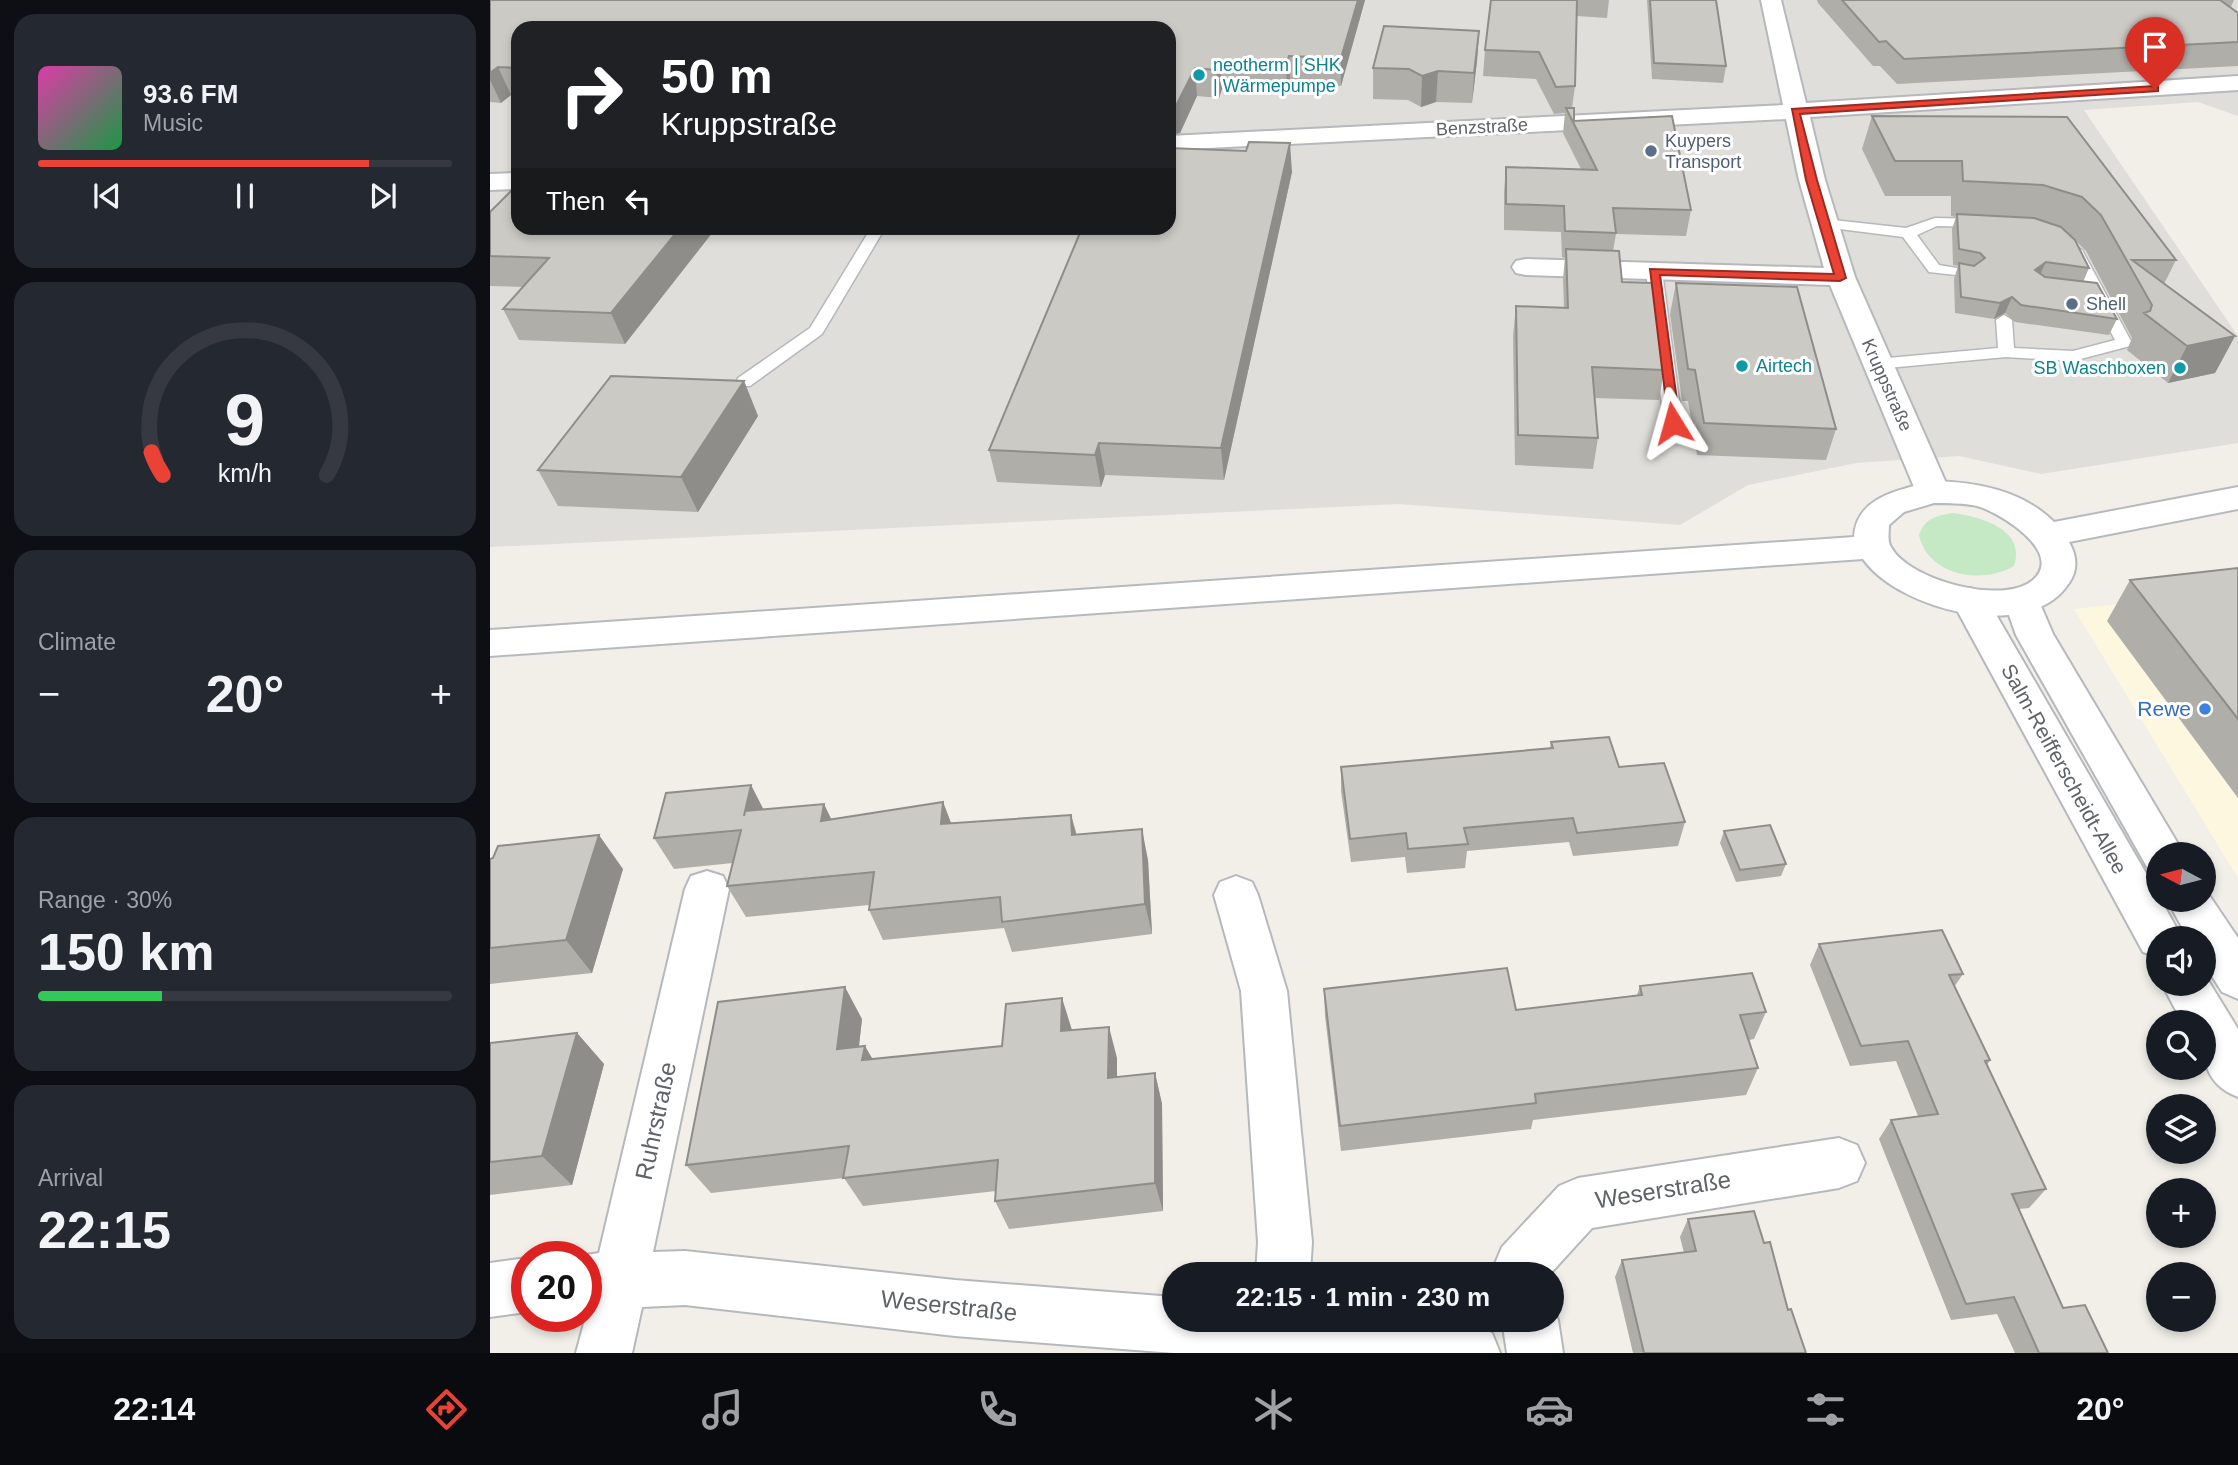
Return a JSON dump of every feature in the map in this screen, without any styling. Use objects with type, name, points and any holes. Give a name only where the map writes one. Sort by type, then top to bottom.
[{"type":"street","name":"Kruppstraße","points":[[1771,0],[1795,111],[1840,278],[1933,492]]},
{"type":"street","name":"Benzstraße","points":[[1176,143],[1795,111],[2238,83]]},
{"type":"street","points":[[490,182],[511,181]]},
{"type":"street","points":[[1526,267],[1840,278]]},
{"type":"street","points":[[1933,492],[1965,493],[1997,501],[2026,516],[2048,535],[2058,555],[2057,575],[2044,590],[2022,601],[1969,601],[1928,590],[1892,571],[1872,547],[1872,522],[1892,504],[1933,492]]},
{"type":"street","points":[[2048,535],[2238,498]]},
{"type":"street","points":[[490,643],[1872,547]]},
{"type":"street","name":"Salm-Reifferscheidt-Allee","points":[[1969,601],[2152,926]]},
{"type":"street","name":"Salm-Reifferscheidt-Allee","points":[[2022,601],[2035,635],[2155,842]]},
{"type":"street","name":"Ruhrstraße","points":[[604,1353],[604,1280],[706,889]]},
{"type":"street","points":[[1236,895],[1264,991],[1285,1242],[1284,1262]]},
{"type":"street","points":[[2197,912],[2238,978]]},
{"type":"street","points":[[2192,996],[2238,1074]]},
{"type":"street","name":"Weserstraße","points":[[1525,1262],[1578,1204],[1839,1163]]},
{"type":"street","name":"Weserstraße","points":[[604,1280],[685,1278],[956,1308],[1162,1320]]},
{"type":"street","points":[[490,1290],[511,1287]]},
{"type":"street","name":"Weserstraße","points":[[1315,1332],[1472,1353]]},
{"type":"street","points":[[1532,1332],[1535,1353]]},
{"type":"lane","points":[[1824,223],[1908,233],[1935,222],[1995,223]]},
{"type":"lane","points":[[1908,233],[1934,269],[1969,275]]},
{"type":"lane","points":[[744,383],[816,331],[874,235]]},
{"type":"lane","points":[[1877,364],[2006,352],[2073,356],[2124,343],[2077,252],[2062,237]]},
{"type":"lane","points":[[1654,271],[1673,423]]},
{"type":"lane","points":[[2075,289],[2099,293]]},
{"type":"lane","points":[[2004,320],[2006,352]]},
{"type":"shaded area","points":[[490,0],[2238,0],[2238,116],[2198,102],[2084,110],[2238,336],[2238,443],[2041,474],[1959,456],[1856,463],[1748,485],[1680,525],[1399,504],[490,547]]},
{"type":"shaded area","points":[[2238,591],[2238,878],[2074,609]]},
{"type":"green space","points":[[1953,513],[1988,522],[2007,534],[2016,553],[2014,566],[1987,575],[1972,575],[1945,568],[1933,560],[1924,549],[1919,535],[1924,525],[1932,519]]},
{"type":"building","points":[[490,0],[1358,0],[1341,58],[1289,56],[1286,64],[1220,61],[1216,70],[1195,68],[1176,104],[1176,21],[511,21],[511,68],[498,67],[490,73]]},
{"type":"building","points":[[1491,0],[1577,0],[1575,86],[1556,87],[1539,52],[1485,50]]},
{"type":"building","points":[[1650,0],[1716,0],[1726,66],[1654,63]]},
{"type":"building","points":[[1842,0],[2220,0],[2238,13],[2238,42],[1904,59],[1886,41],[1879,42]]},
{"type":"building","points":[[1384,26],[1479,31],[1474,73],[1438,71],[1422,76],[1409,69],[1373,68]]},
{"type":"building","points":[[1566,108],[1574,108],[1574,121],[1672,116],[1691,210],[1613,208],[1616,233],[1565,231],[1564,206],[1506,204],[1506,167],[1597,170]]},
{"type":"building","points":[[1872,116],[2067,117],[2176,260],[2132,260],[2235,336],[2187,346],[2144,313],[2150,311],[2152,305],[2101,215],[2082,197],[2043,185],[1963,181],[1962,161],[1895,161]]},
{"type":"building","points":[[1249,142],[1290,143],[1221,448],[1099,443],[1095,455],[989,450],[1079,235],[1176,235],[1176,148],[1246,151]]},
{"type":"building","points":[[511,191],[511,235],[674,235],[611,313],[503,309],[549,258],[490,256],[490,212]]},
{"type":"building","points":[[1957,214],[2034,218],[2061,227],[2075,240],[2089,268],[2046,262],[2035,270],[2045,277],[2097,283],[2117,319],[2021,305],[2012,297],[2000,303],[1961,297],[1959,263],[1974,266],[1985,258],[1980,253],[1959,249]]},
{"type":"building","points":[[1566,249],[1619,251],[1622,282],[1653,283],[1664,370],[1592,367],[1598,438],[1518,435],[1516,306],[1568,308]]},
{"type":"building","name":"Airtech","points":[[1676,283],[1797,287],[1836,429],[1704,423],[1695,370],[1688,369]]},
{"type":"building","points":[[611,376],[744,381],[681,477],[538,470]]},
{"type":"building","points":[[2238,568],[2238,719],[2130,580]]},
{"type":"building","points":[[1609,737],[1619,767],[1664,763],[1685,822],[1577,833],[1573,818],[1464,828],[1468,844],[1408,849],[1406,833],[1350,839],[1341,767],[1553,748],[1551,742]]},
{"type":"building","points":[[751,785],[745,811],[824,804],[821,821],[943,802],[941,824],[1071,815],[1072,835],[1142,829],[1145,904],[1002,922],[1000,897],[869,910],[874,872],[727,886],[741,830],[654,838],[666,793]]},
{"type":"building","points":[[1770,825],[1786,864],[1740,870],[1724,831]]},
{"type":"building","points":[[599,835],[566,940],[490,948],[490,859],[498,846]]},
{"type":"building","points":[[1942,930],[1963,974],[1949,975],[1990,1060],[1985,1061],[2046,1189],[2012,1194],[2063,1308],[2085,1305],[2108,1353],[2039,1353],[2014,1297],[1966,1304],[1891,1120],[1938,1114],[1908,1041],[1861,1046],[1819,944]]},
{"type":"building","points":[[1507,968],[1516,1010],[1642,995],[1640,986],[1752,973],[1766,1012],[1740,1015],[1758,1068],[1535,1094],[1536,1103],[1340,1126],[1324,989]]},
{"type":"building","points":[[845,987],[837,1049],[865,1046],[862,1060],[1002,1046],[1006,1004],[1062,998],[1061,1031],[1109,1027],[1108,1078],[1155,1073],[1155,1183],[995,1201],[998,1160],[843,1178],[849,1146],[686,1165],[718,1002]]},
{"type":"building","points":[[577,1033],[542,1156],[490,1162],[490,1043]]},
{"type":"building","points":[[1754,1211],[1764,1243],[1770,1242],[1788,1310],[1791,1309],[1806,1353],[1644,1353],[1622,1260],[1696,1251],[1688,1219]]},
{"type":"place","name":"neotherm | SHK | Wärmepumpe","points":[[1199,75]]},
{"type":"place","name":"Kuypers Transport","points":[[1651,151]]},
{"type":"place","name":"Shell","points":[[2072,304]]},
{"type":"place","name":"Airtech","points":[[1742,366]]},
{"type":"place","name":"SB Waschboxen","points":[[2180,368]]},
{"type":"place","name":"Rewe","points":[[2205,709]]},
{"type":"route","points":[[1673,423],[1654,271],[1840,278],[1795,111],[2155,89]]}]
